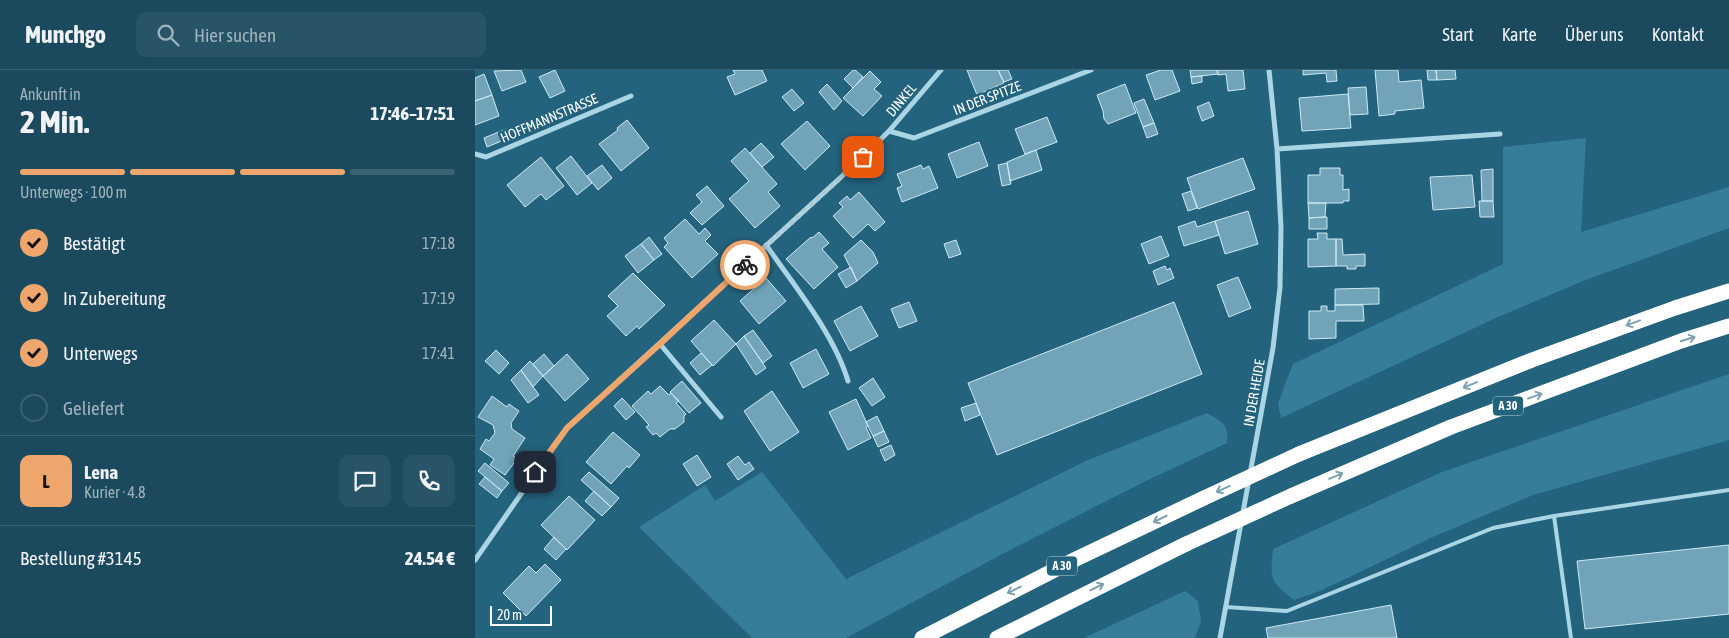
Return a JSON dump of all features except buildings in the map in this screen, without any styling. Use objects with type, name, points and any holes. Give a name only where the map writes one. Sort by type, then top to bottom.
[{"type":"highway","name":"A 30","points":[[922,638],[1076,559],[1299,454],[1532,360],[1675,308],[1729,291]]},
{"type":"highway","name":"A 30","points":[[997,638],[1186,544],[1291,496],[1451,428],[1672,345],[1729,326]]},
{"type":"street","name":"DINKEL","points":[[475,560],[567,428],[889,131],[941,70]]},
{"type":"street","name":"IN DER SPITZE","points":[[889,131],[914,138],[1091,70]]},
{"type":"street","name":"IN DER HEIDE","points":[[1220,638],[1273,348],[1280,287],[1281,228],[1277,149],[1269,70]]},
{"type":"street","name":"HOFFMANNSTRASSE","points":[[475,154],[487,157],[631,96]]},
{"type":"street","points":[[1277,149],[1500,134]]},
{"type":"street","points":[[767,244],[816,318],[843,364],[848,381]]},
{"type":"street","points":[[660,344],[721,417]]},
{"type":"lane","points":[[1226,607],[1287,612],[1493,528],[1554,516],[1729,490]]},
{"type":"lane","points":[[1554,516],[1571,638]]},
{"type":"shaded area","points":[[1586,138],[1581,232],[1729,187],[1729,228],[1583,281],[1496,318],[1281,418],[1278,404],[1293,364],[1503,264],[1503,147]]},
{"type":"shaded area","points":[[1729,374],[1729,440],[1533,495],[1433,537],[1320,591],[1294,600],[1273,579],[1273,549],[1442,472]]},
{"type":"shaded area","points":[[1207,413],[1226,428],[1227,443],[1146,481],[1008,551],[846,638],[752,638],[639,527],[705,485],[715,501],[762,472],[846,579],[1088,460]]},
{"type":"shaded area","points":[[1185,591],[1198,601],[1201,622],[1195,638],[1084,638]]},
{"type":"way so far","points":[[745,265],[863,157]]},
{"type":"route","points":[[535,472],[567,428],[745,265]]}]
